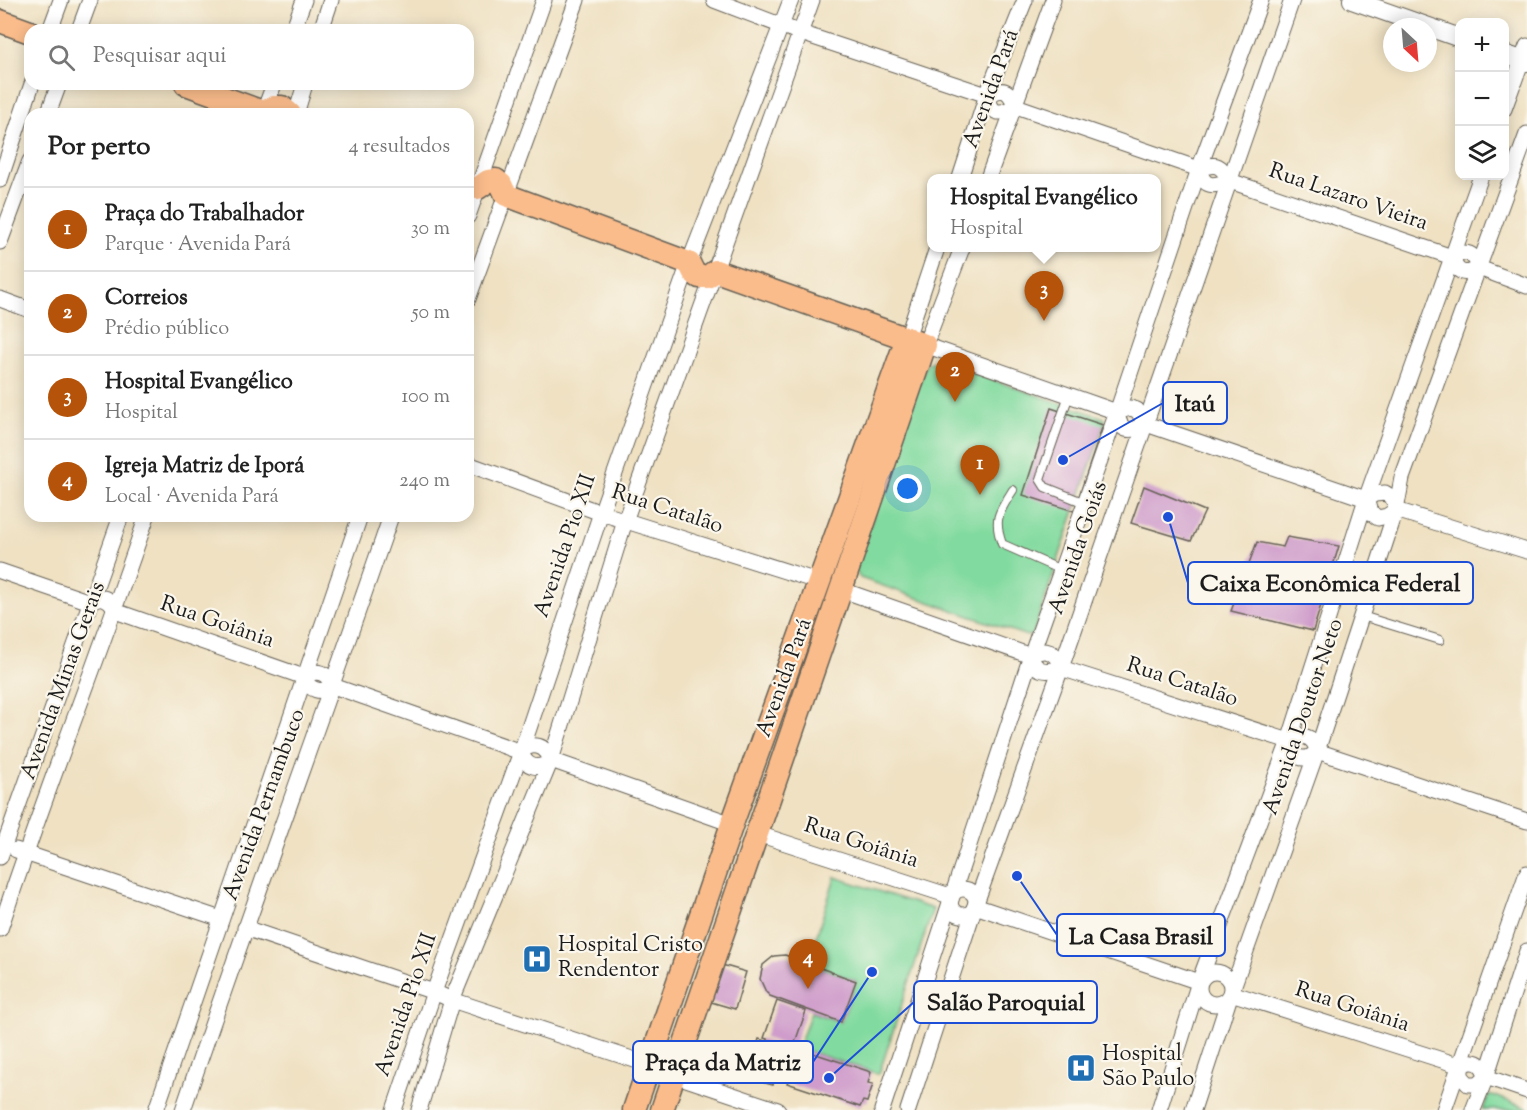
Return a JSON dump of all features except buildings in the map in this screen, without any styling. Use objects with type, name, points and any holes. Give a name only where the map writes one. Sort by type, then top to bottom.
[{"type":"main road","points":[[0,21],[24,30]]},
{"type":"main road","points":[[202,90],[250,108]]},
{"type":"main road","points":[[474,186],[496,180],[501,184],[506,195],[689,263],[699,277],[707,277],[716,271],[916,341]]},
{"type":"main road","name":"Avenida Pará","points":[[634,1110],[732,824],[820,582],[916,341]]},
{"type":"main road","name":"Avenida Pará","points":[[662,1110],[842,590],[916,341]]},
{"type":"street","points":[[52,24],[61,0]]},
{"type":"street","points":[[81,24],[90,0]]},
{"type":"street","points":[[295,24],[304,0]]},
{"type":"street","points":[[323,24],[331,0]]},
{"type":"street","points":[[474,183],[544,0]]},
{"type":"street","points":[[474,283],[577,0]]},
{"type":"street","name":"Rua Lazaro Vieira","points":[[714,0],[801,33],[987,95],[990,106],[996,112],[1003,113],[1016,106],[1199,169],[1216,165],[1224,170],[1230,181],[1452,257],[1460,252],[1469,253],[1477,259],[1479,268],[1527,285]]},
{"type":"street","name":"Avenida Pio XII","points":[[394,1110],[521,752],[601,513],[689,263],[791,0]]},
{"type":"street","name":"Avenida Pio XII","points":[[419,1110],[452,1000],[551,760],[625,521],[812,0]]},
{"type":"street","name":"Avenida Pará","points":[[961,174],[987,95],[1025,0]]},
{"type":"street","name":"Avenida Pará","points":[[990,174],[1053,0]]},
{"type":"street","points":[[882,1110],[950,896],[1031,656],[1199,169],[1262,0]]},
{"type":"street","name":"Avenida Goiás","points":[[908,1110],[975,906],[1061,668],[1292,0]]},
{"type":"street","points":[[1352,0],[1455,36]]},
{"type":"street","points":[[1509,54],[1525,56],[1509,96]]},
{"type":"street","points":[[0,180],[30,90]]},
{"type":"street","points":[[50,108],[57,90]]},
{"type":"street","points":[[265,108],[272,90]]},
{"type":"street","points":[[298,108],[303,90]]},
{"type":"street","name":"Avenida Doutor Neto","points":[[1193,1110],[1230,993],[1317,751],[1362,616],[1396,510],[1402,478],[1527,134]]},
{"type":"street","points":[[0,242],[24,177]]},
{"type":"street","name":"Avenida Doutor Neto","points":[[1159,1110],[1199,982],[1289,741],[1366,499],[1480,180]]},
{"type":"street","name":"Avenida Pará","points":[[916,341],[936,252]]},
{"type":"street","name":"Avenida Pará","points":[[916,341],[960,252]]},
{"type":"street","points":[[0,299],[24,308]]},
{"type":"street","points":[[916,341],[1117,412]]},
{"type":"street","points":[[1117,412],[1126,430],[1134,431],[1146,424],[1366,499],[1375,494],[1385,493],[1393,498],[1396,510],[1527,551]]},
{"type":"street","name":"Rua Catalão","points":[[474,466],[601,513],[820,582],[821,593],[827,598],[834,598],[842,590],[1031,656],[1040,651],[1050,652],[1058,658],[1061,668],[1289,741],[1291,751],[1299,757],[1309,758],[1317,751],[1527,821]]},
{"type":"street","name":"Avenida Minas Gerais","points":[[1,849],[119,522]]},
{"type":"street","name":"Avenida Minas Gerais","points":[[0,928],[145,522]]},
{"type":"street","name":"Avenida Pernambuco","points":[[156,1110],[358,522]]},
{"type":"street","name":"Avenida Pernambuco","points":[[183,1110],[389,522]]},
{"type":"street","name":"Rua Goiânia","points":[[0,571],[90,602],[91,611],[99,617],[108,617],[115,611],[304,677],[308,685],[315,690],[325,690],[333,686],[521,752],[523,759],[529,765],[537,767],[551,760],[732,824],[733,832],[745,840],[752,839],[758,834],[950,896],[950,905],[958,914],[970,913],[975,906],[1199,982]]},
{"type":"street","points":[[1,849],[25,854],[220,919],[224,932],[230,935],[237,935],[245,928],[452,1000],[650,1065],[653,1077],[658,1080],[666,1080],[674,1075],[778,1110]]},
{"type":"street","points":[[1444,1110],[1527,873]]},
{"type":"street","points":[[1473,1110],[1527,951]]},
{"type":"street","points":[[1199,982],[1200,993],[1207,1001],[1217,1003],[1227,998],[1230,993]]},
{"type":"street","name":"Rua Goiânia","points":[[1230,993],[1461,1066],[1468,1062],[1477,1062],[1484,1068],[1486,1077],[1527,1091]]},
{"type":"lane","points":[[1069,395],[1040,479],[1045,487],[1085,503]]},
{"type":"lane","points":[[1013,490],[999,512],[996,528],[1002,544],[1061,570]]},
{"type":"lane","points":[[1362,616],[1440,640]]},
{"type":"green space","points":[[937,361],[1104,418],[1105,422],[1033,634],[1027,636],[860,578],[855,568],[927,363]]},
{"type":"green space","points":[[835,877],[933,909],[879,1074],[798,1048],[811,1012],[841,1022],[856,981],[808,963]]},
{"type":"green space","points":[[1489,1094],[1527,1108],[1527,1110],[1483,1110]]},
{"type":"place","name":"Hospital Evangélico","points":[[1044,321]]},
{"type":"place","name":"Correios","points":[[955,402]]},
{"type":"place","name":"Itaú","points":[[1063,460]]},
{"type":"place","name":"Praça do Trabalhador","points":[[980,495]]},
{"type":"place","name":"Caixa Econômica Federal","points":[[1168,517]]},
{"type":"place","name":"La Casa Brasil","points":[[1017,876]]},
{"type":"place","name":"Hospital Cristo Rendentor","points":[[537,959]]},
{"type":"place","name":"Praça da Matriz","points":[[872,972]]},
{"type":"place","name":"Igreja Matriz de Iporá","points":[[808,989]]},
{"type":"place","name":"Hospital São Paulo","points":[[1081,1068]]},
{"type":"place","name":"Salão Paroquial","points":[[829,1078]]}]
